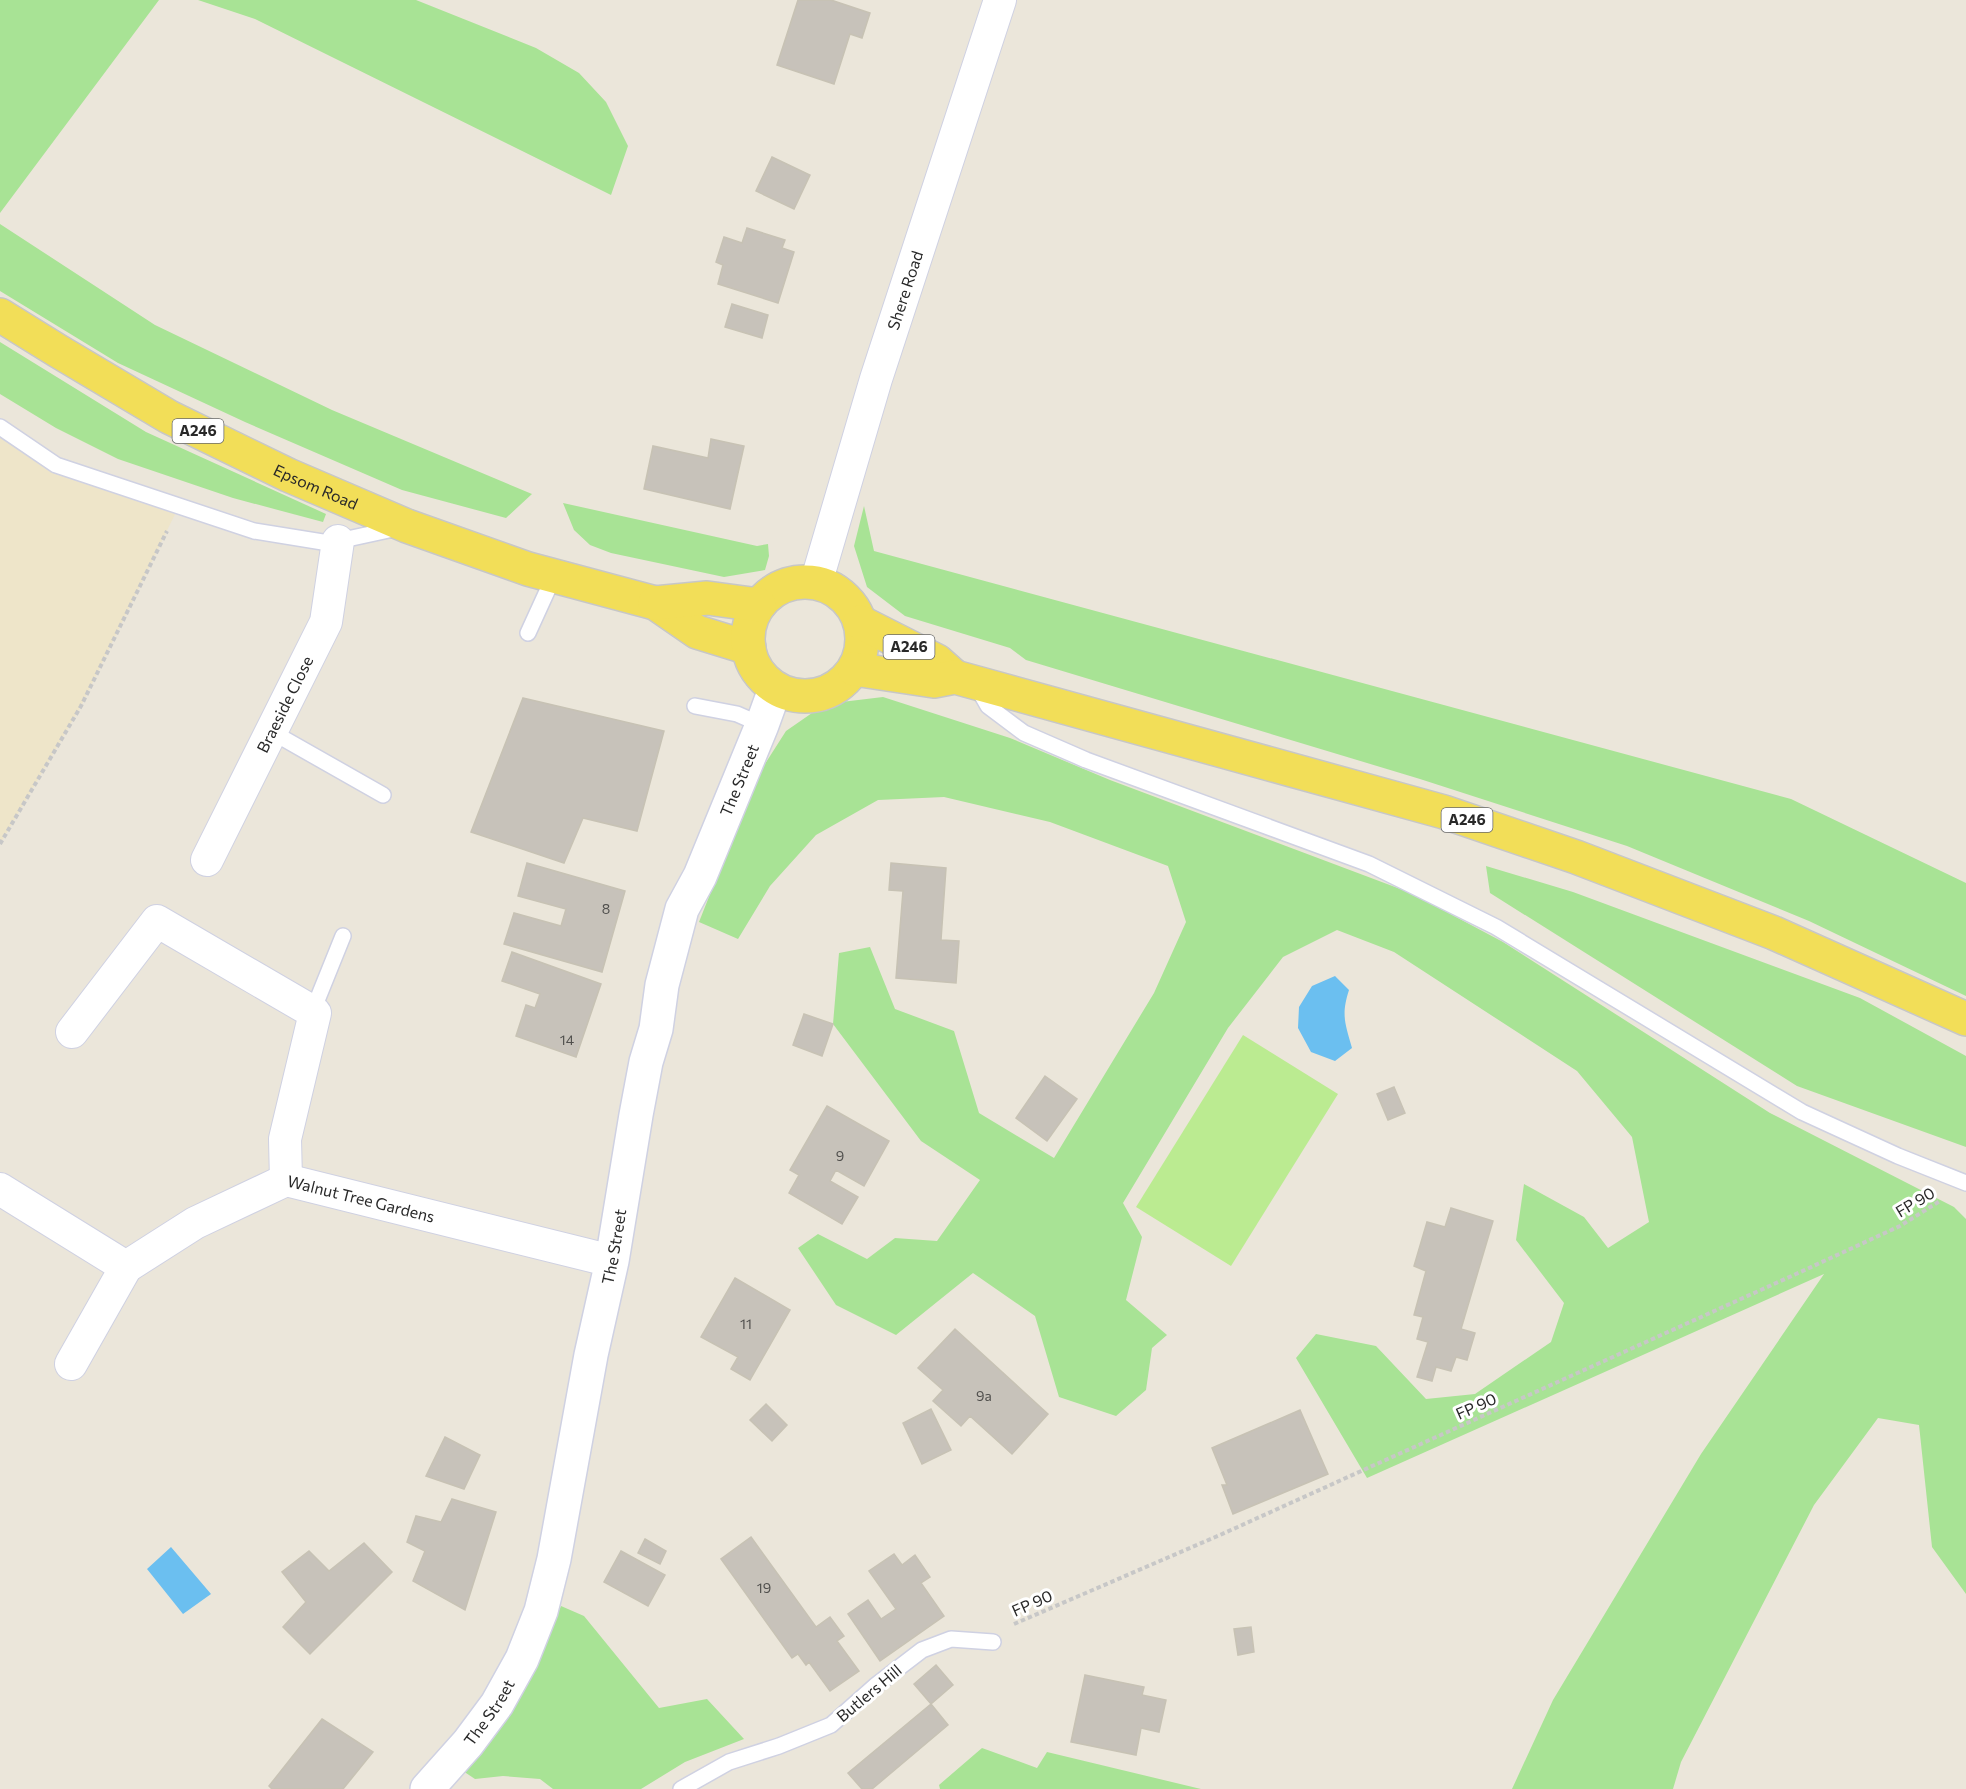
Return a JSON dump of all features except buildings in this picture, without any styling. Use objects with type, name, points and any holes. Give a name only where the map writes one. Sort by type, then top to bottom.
[{"type":"main road","name":"Epsom Road","points":[[0,315],[169,417],[288,476],[407,526],[528,568],[655,603],[697,632],[749,648]]},
{"type":"main road","points":[[802,580],[837,592],[851,605],[860,622],[863,641],[859,660],[848,679],[832,691],[811,697],[790,695],[775,689],[756,669],[749,648],[749,626],[759,605],[776,590],[802,580]]},
{"type":"main road","name":"Epsom Road","points":[[655,603],[707,598],[759,605]]},
{"type":"main road","name":"A246","points":[[860,622],[937,661],[965,679],[1444,812],[1543,846],[1774,933],[1966,1019]]},
{"type":"main road","name":"A246","points":[[854,669],[934,681],[965,679]]},
{"type":"street","name":"Shere Road","points":[[816,583],[876,379],[1000,0]]},
{"type":"street","name":"Braeside Close","points":[[207,860],[326,622],[338,541]]},
{"type":"street","name":"The Street","points":[[427,1789],[468,1743],[497,1704],[522,1659],[541,1611],[554,1559],[591,1355],[612,1261],[646,1062],[656,1029],[662,985],[682,909],[700,876],[775,689]]},
{"type":"street","points":[[72,1032],[157,921],[315,1013],[285,1139],[286,1180]]},
{"type":"street","name":"Walnut Tree Gardens","points":[[71,1364],[126,1267],[195,1223],[286,1180],[612,1261]]},
{"type":"street","points":[[0,1190],[126,1267]]},
{"type":"lane","points":[[0,427],[56,465],[254,531],[335,544],[338,541],[407,526]]},
{"type":"lane","points":[[528,633],[554,576]]},
{"type":"lane","points":[[965,679],[988,706],[1024,733],[1086,760],[1369,864],[1496,927],[1802,1112],[1898,1156],[1966,1183]]},
{"type":"lane","points":[[695,706],[737,714],[762,725]]},
{"type":"lane","points":[[272,732],[383,795]]},
{"type":"lane","points":[[315,1013],[318,998],[343,936]]},
{"type":"lane","name":"Butlers Hill","points":[[681,1789],[729,1762],[779,1746],[831,1725],[875,1686],[922,1650],[951,1639],[993,1642]]},
{"type":"path","points":[[0,844],[81,706],[179,506]]},
{"type":"path","name":"FP 90","points":[[993,1642],[1011,1626],[1220,1535],[1900,1226],[1947,1197]]},
{"type":"shaded area","points":[[0,427],[56,466],[179,506],[81,706],[0,844]]},
{"type":"green space","points":[[0,0],[159,0],[0,213]]},
{"type":"green space","points":[[198,0],[416,0],[536,48],[579,73],[606,102],[628,146],[611,195],[255,19]]},
{"type":"green space","points":[[0,224],[155,325],[332,410],[532,494],[506,518],[402,490],[245,422],[118,363],[0,291]]},
{"type":"green space","points":[[0,342],[146,432],[326,514],[323,522],[233,498],[118,459],[56,428],[0,394]]},
{"type":"green space","points":[[563,503],[757,546],[768,544],[769,556],[765,570],[724,577],[611,553],[590,545],[574,530]]},
{"type":"green space","points":[[864,506],[874,551],[1791,799],[1966,883],[1966,996],[1809,921],[1627,846],[1420,779],[1026,660],[1010,648],[905,616],[867,587],[854,546]]},
{"type":"green space","points":[[883,697],[1010,738],[1110,780],[1411,893],[1503,942],[1770,1113],[1954,1207],[1966,1219],[1966,1594],[1932,1547],[1919,1425],[1878,1418],[1814,1505],[1681,1762],[1673,1789],[1512,1789],[1553,1700],[1701,1454],[1824,1274],[1367,1478],[1296,1358],[1316,1334],[1376,1346],[1426,1399],[1475,1394],[1551,1342],[1564,1303],[1516,1240],[1524,1184],[1584,1217],[1608,1248],[1649,1222],[1632,1137],[1577,1071],[1394,952],[1337,930],[1283,957],[1228,1028],[1123,1203],[1142,1237],[1126,1300],[1167,1335],[1152,1348],[1146,1390],[1116,1416],[1059,1397],[1035,1316],[973,1273],[896,1335],[836,1305],[798,1248],[818,1234],[867,1259],[895,1238],[937,1241],[980,1180],[921,1141],[833,1024],[839,953],[870,947],[895,1009],[954,1031],[979,1113],[1054,1158],[1154,993],[1186,922],[1168,866],[1050,822],[944,797],[878,800],[816,835],[770,886],[738,939],[699,922],[756,778],[786,731],[825,704]]},
{"type":"green space","points":[[1486,866],[1573,892],[1860,998],[1966,1056],[1966,1147],[1797,1086],[1490,893]]},
{"type":"green space","points":[[1243,1035],[1338,1094],[1231,1266],[1136,1207]]},
{"type":"green space","points":[[561,1606],[584,1616],[659,1708],[707,1699],[744,1739],[685,1762],[641,1789],[553,1789],[540,1779],[503,1776],[475,1779],[463,1771],[535,1661]]},
{"type":"green space","points":[[982,1748],[1037,1768],[1047,1752],[1201,1789],[940,1789],[939,1785]]},
{"type":"water","points":[[1335,976],[1349,990],[1345,1019],[1352,1048],[1335,1061],[1311,1052],[1298,1028],[1299,1007],[1312,986]]},
{"type":"water","points":[[171,1547],[211,1594],[183,1614],[147,1569]]}]
